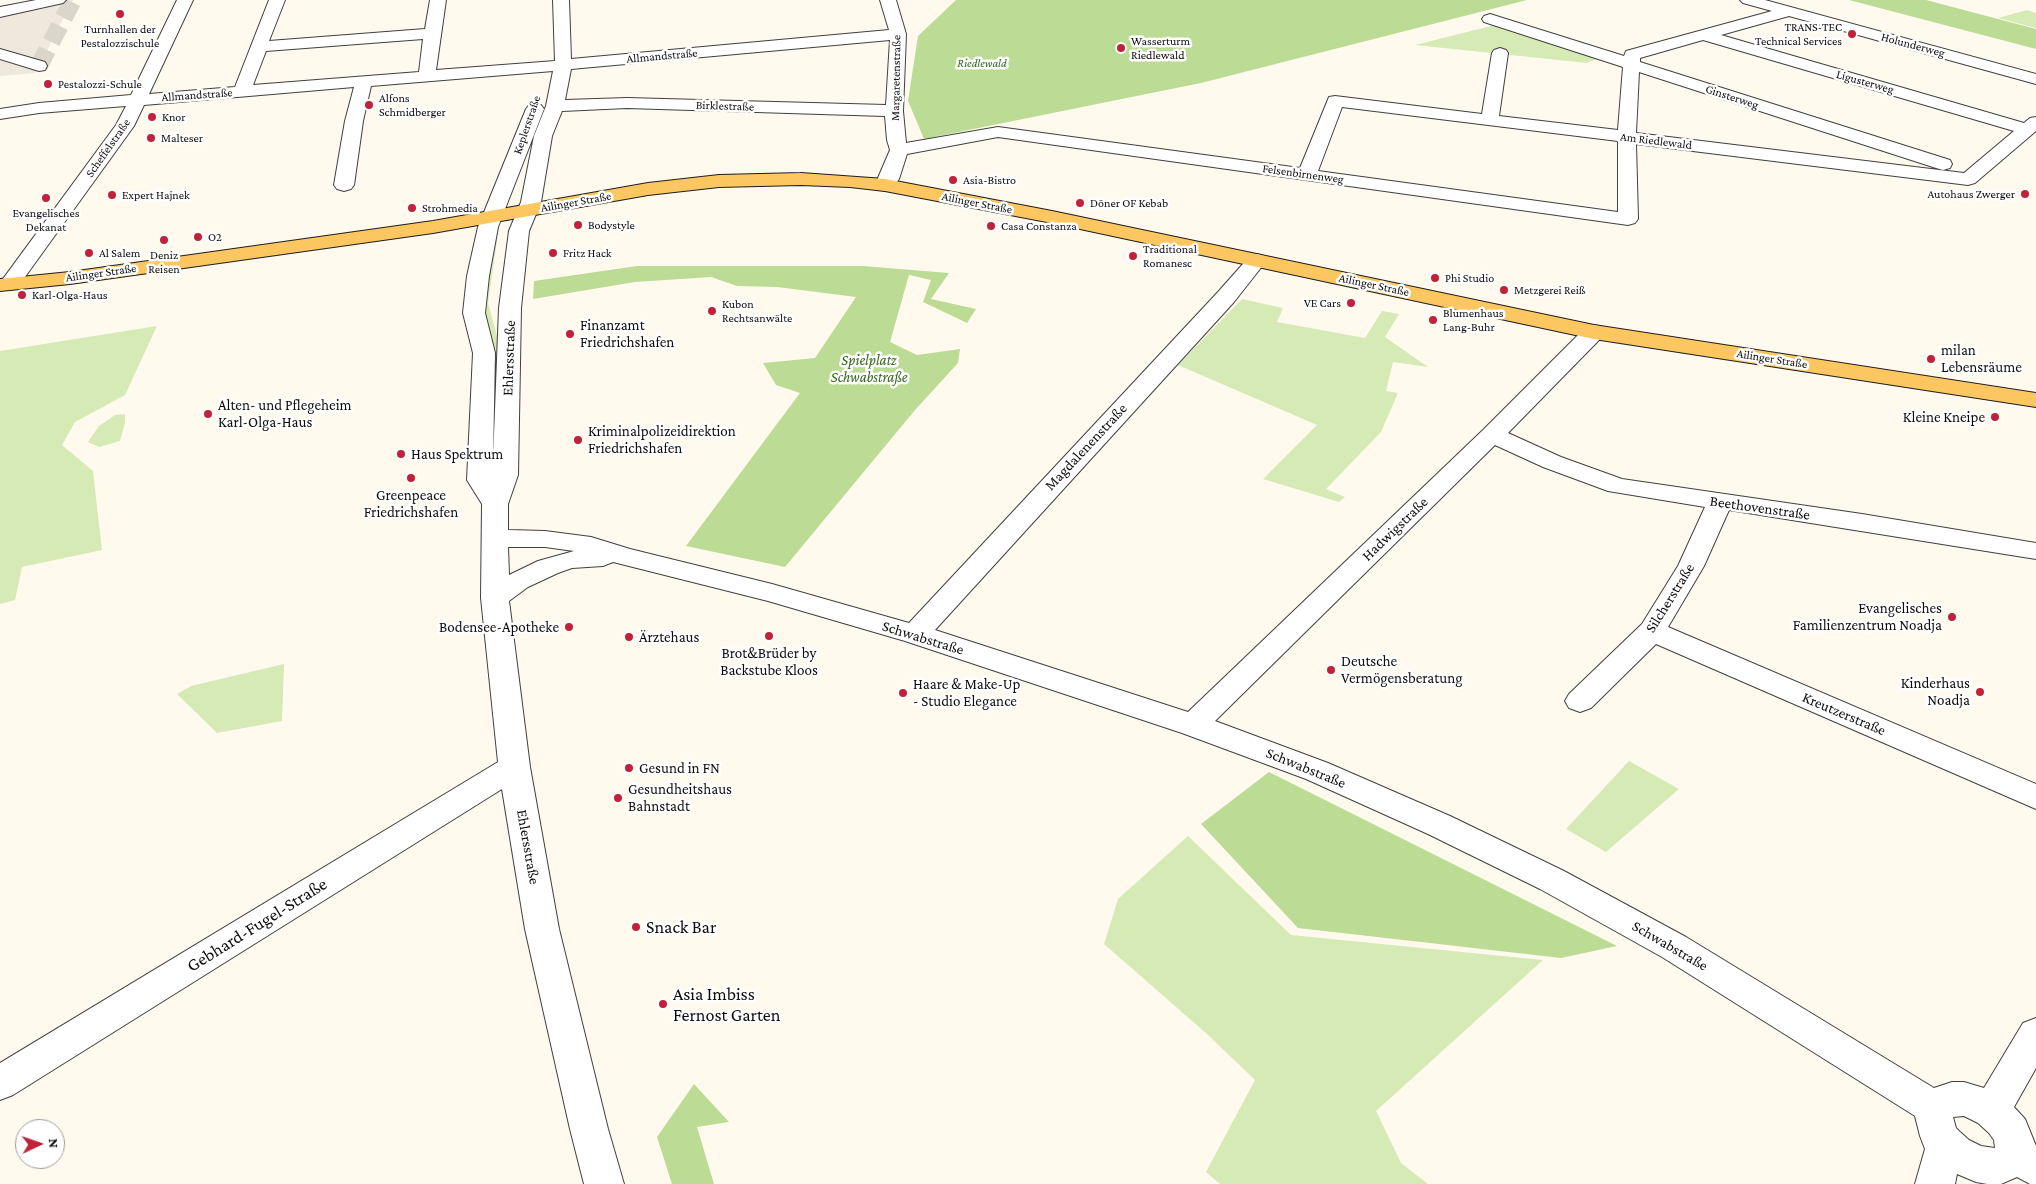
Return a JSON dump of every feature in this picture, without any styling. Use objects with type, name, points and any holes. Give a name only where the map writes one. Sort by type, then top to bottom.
[{"type":"main road","name":"Ailinger Straße","points":[[5,284],[207,259],[492,217],[648,189],[719,181],[801,179],[886,185],[1257,260],[1594,332],[2036,400]]},
{"type":"street","points":[[0,12],[58,0]]},
{"type":"street","name":"Scheffelstraße","points":[[5,284],[125,126],[185,0]]},
{"type":"street","points":[[242,92],[277,0]]},
{"type":"street","points":[[427,76],[438,0]]},
{"type":"street","name":"Keplerstraße","points":[[527,211],[531,202],[543,136],[555,106],[562,65],[562,0]]},
{"type":"street","name":"Margaretenstraße","points":[[886,185],[898,150],[894,111],[898,34],[888,0]]},
{"type":"street","name":"Holunderweg","points":[[1748,0],[2036,79]]},
{"type":"street","points":[[1627,138],[1632,55],[1790,11]]},
{"type":"street","name":"Ginsterweg","points":[[1490,18],[1975,174]]},
{"type":"street","points":[[260,47],[432,33]]},
{"type":"street","name":"Allmandstraße","points":[[0,114],[39,108],[138,99],[427,76],[544,60],[562,65],[898,34]]},
{"type":"street","name":"Ligusterweg","points":[[1703,35],[2031,126]]},
{"type":"street","points":[[1490,120],[1500,53]]},
{"type":"street","points":[[0,54],[39,66],[0,70]]},
{"type":"street","name":"Keplerstraße","points":[[492,217],[532,117],[540,88],[544,60]]},
{"type":"street","points":[[344,185],[354,121],[364,81]]},
{"type":"street","name":"Am Riedlewald","points":[[1307,174],[1335,101],[1968,179],[1975,174]]},
{"type":"street","name":"Birklestraße","points":[[555,106],[627,103],[894,111]]},
{"type":"street","points":[[1975,174],[2031,126]]},
{"type":"street","name":"Felsenbirnenweg","points":[[898,150],[998,132],[1628,219],[1627,138]]},
{"type":"street","name":"Ehlersstraße","points":[[527,211],[519,231],[510,308],[505,475],[495,504],[494,598],[514,767],[542,929],[589,1130],[604,1184]]},
{"type":"street","name":"Ehlersstraße","points":[[492,217],[488,227],[478,276],[474,313],[484,353],[480,480],[495,504]]},
{"type":"street","name":"Magdalenenstraße","points":[[915,634],[1221,302],[1257,260]]},
{"type":"street","name":"Hadwigstraße","points":[[1193,725],[1492,435],[1594,332]]},
{"type":"street","name":"Beethovenstraße","points":[[1492,435],[1552,462],[1617,486],[1862,522],[2036,551]]},
{"type":"street","name":"Silcherstraße","points":[[1580,701],[1652,631],[1691,566],[1720,502]]},
{"type":"street","name":"Schwabstraße","points":[[494,538],[545,538],[591,545],[622,556],[772,593],[915,634],[1193,725],[1318,771],[1439,825],[1552,880],[1674,947],[1891,1080],[1957,1150]]},
{"type":"street","name":"Schwabstraße","points":[[494,598],[518,581],[570,560],[622,556]]},
{"type":"street","name":"Kreutzerstraße","points":[[1652,631],[2036,797]]},
{"type":"street","name":"Gebhard-Fugel-Straße","points":[[0,1083],[514,767]]},
{"type":"street","points":[[1991,1110],[2036,1034]]},
{"type":"street","points":[[1957,1150],[1942,1102],[1952,1099],[1978,1103],[1991,1110],[2003,1120],[2025,1161]]},
{"type":"street","points":[[1957,1150],[2000,1166],[2009,1161],[2025,1161]]},
{"type":"street","points":[[1935,1184],[1957,1150]]},
{"type":"green space","name":"Riedlewald","points":[[956,0],[1527,0],[1201,83],[924,139],[908,101],[918,36]]},
{"type":"green space","points":[[1849,0],[1926,0],[2036,29],[2036,49]]},
{"type":"green space","points":[[2027,10],[2036,13],[2036,28],[1998,18]]},
{"type":"green space","points":[[1499,24],[1602,57],[1587,63],[1415,45]]},
{"type":"green space","points":[[497,240],[488,303],[498,340],[497,461],[489,462],[482,308],[492,241]]},
{"type":"green space","name":"Spielplatz Schwabstraße","points":[[637,266],[863,266],[949,273],[931,299],[976,309],[967,323],[923,302],[931,280],[909,275],[890,342],[917,355],[960,349],[958,363],[915,410],[785,567],[686,546],[800,393],[776,385],[763,363],[815,358],[856,297],[777,287],[737,286],[711,277],[635,282],[533,299],[534,281]]},
{"type":"green space","points":[[1242,299],[1283,308],[1277,322],[1365,338],[1382,311],[1399,314],[1385,337],[1428,367],[1393,362],[1386,391],[1398,393],[1381,432],[1326,489],[1345,497],[1339,502],[1263,479],[1317,425],[1178,365]]},
{"type":"green space","points":[[157,326],[125,395],[75,422],[62,445],[93,471],[102,550],[22,567],[15,600],[0,604],[0,351]]},
{"type":"green space","points":[[125,414],[125,423],[120,441],[99,447],[88,442],[99,426],[115,415]]},
{"type":"green space","points":[[284,664],[282,721],[217,733],[177,694],[191,686]]},
{"type":"green space","points":[[1629,761],[1679,789],[1606,852],[1566,829]]},
{"type":"green space","points":[[1269,772],[1617,946],[1561,958],[1298,928],[1201,824]]},
{"type":"green space","points":[[1188,836],[1291,935],[1543,960],[1376,1111],[1401,1163],[1428,1184],[1220,1184],[1206,1172],[1255,1080],[1207,1034],[1104,944],[1118,899]]},
{"type":"green space","points":[[694,1084],[729,1122],[697,1127],[714,1184],[672,1184],[657,1137]]},
{"type":"shaded area","points":[[47,0],[73,0],[35,73],[0,76],[0,5]]},
{"type":"tunnel","points":[[39,66],[73,0]]},
{"type":"place","name":"Turnhallen der Pestalozzischule","points":[[120,14]]},
{"type":"place","name":"TRANS-TEC Technical Services","points":[[1852,34]]},
{"type":"place","name":"Wasserturm Riedlewald","points":[[1121,48]]},
{"type":"place","name":"Pestalozzi-Schule","points":[[48,84]]},
{"type":"place","name":"Alfons Schmidberger","points":[[369,105]]},
{"type":"place","name":"Knor","points":[[152,117]]},
{"type":"place","name":"Malteser","points":[[151,138]]},
{"type":"place","name":"Asia-Bistro","points":[[953,180]]},
{"type":"place","name":"Autohaus Zwerger","points":[[2025,194]]},
{"type":"place","name":"Expert Hajnek","points":[[112,195]]},
{"type":"place","name":"Evangelisches Dekanat","points":[[46,198]]},
{"type":"place","name":"Döner OF Kebab","points":[[1080,203]]},
{"type":"place","name":"Strohmedia","points":[[412,208]]},
{"type":"place","name":"Bodystyle","points":[[578,225]]},
{"type":"place","name":"Casa Constanza","points":[[991,226]]},
{"type":"place","name":"O2","points":[[198,237]]},
{"type":"place","name":"Deniz Reisen","points":[[164,240]]},
{"type":"place","name":"Al Salem","points":[[89,253]]},
{"type":"place","name":"Fritz Hack","points":[[553,253]]},
{"type":"place","name":"Traditional Romanesc","points":[[1133,256]]},
{"type":"place","name":"Phi Studio","points":[[1435,278]]},
{"type":"place","name":"Metzgerei Reiß","points":[[1504,290]]},
{"type":"place","name":"Karl-Olga-Haus","points":[[22,295]]},
{"type":"place","name":"VE Cars","points":[[1351,303]]},
{"type":"place","name":"Kubon Rechtsanwälte","points":[[712,311]]},
{"type":"place","name":"Blumenhaus Lang-Buhr","points":[[1433,320]]},
{"type":"place","name":"Finanzamt Friedrichshafen","points":[[570,334]]},
{"type":"place","name":"milan Lebensräume","points":[[1931,359]]},
{"type":"place","name":"Alten- und Pflegeheim Karl-Olga-Haus","points":[[208,414]]},
{"type":"place","name":"Kleine Kneipe","points":[[1995,417]]},
{"type":"place","name":"Kriminalpolizeidirektion Friedrichshafen","points":[[578,440]]},
{"type":"place","name":"Haus Spektrum","points":[[401,454]]},
{"type":"place","name":"Greenpeace Friedrichshafen","points":[[411,478]]},
{"type":"place","name":"Evangelisches Familienzentrum Noadja","points":[[1952,617]]},
{"type":"place","name":"Bodensee-Apotheke","points":[[569,627]]},
{"type":"place","name":"Brot&Brüder by Backstube Kloos","points":[[769,636]]},
{"type":"place","name":"Ärztehaus","points":[[629,637]]},
{"type":"place","name":"Deutsche Vermögensberatung","points":[[1331,670]]},
{"type":"place","name":"Kinderhaus Noadja","points":[[1980,692]]},
{"type":"place","name":"Haare & Make-Up - Studio Elegance","points":[[903,693]]},
{"type":"place","name":"Gesund in FN","points":[[629,768]]},
{"type":"place","name":"Gesundheitshaus Bahnstadt","points":[[618,798]]},
{"type":"place","name":"Snack Bar","points":[[636,927]]},
{"type":"place","name":"Asia Imbiss Fernost Garten","points":[[663,1004]]}]
